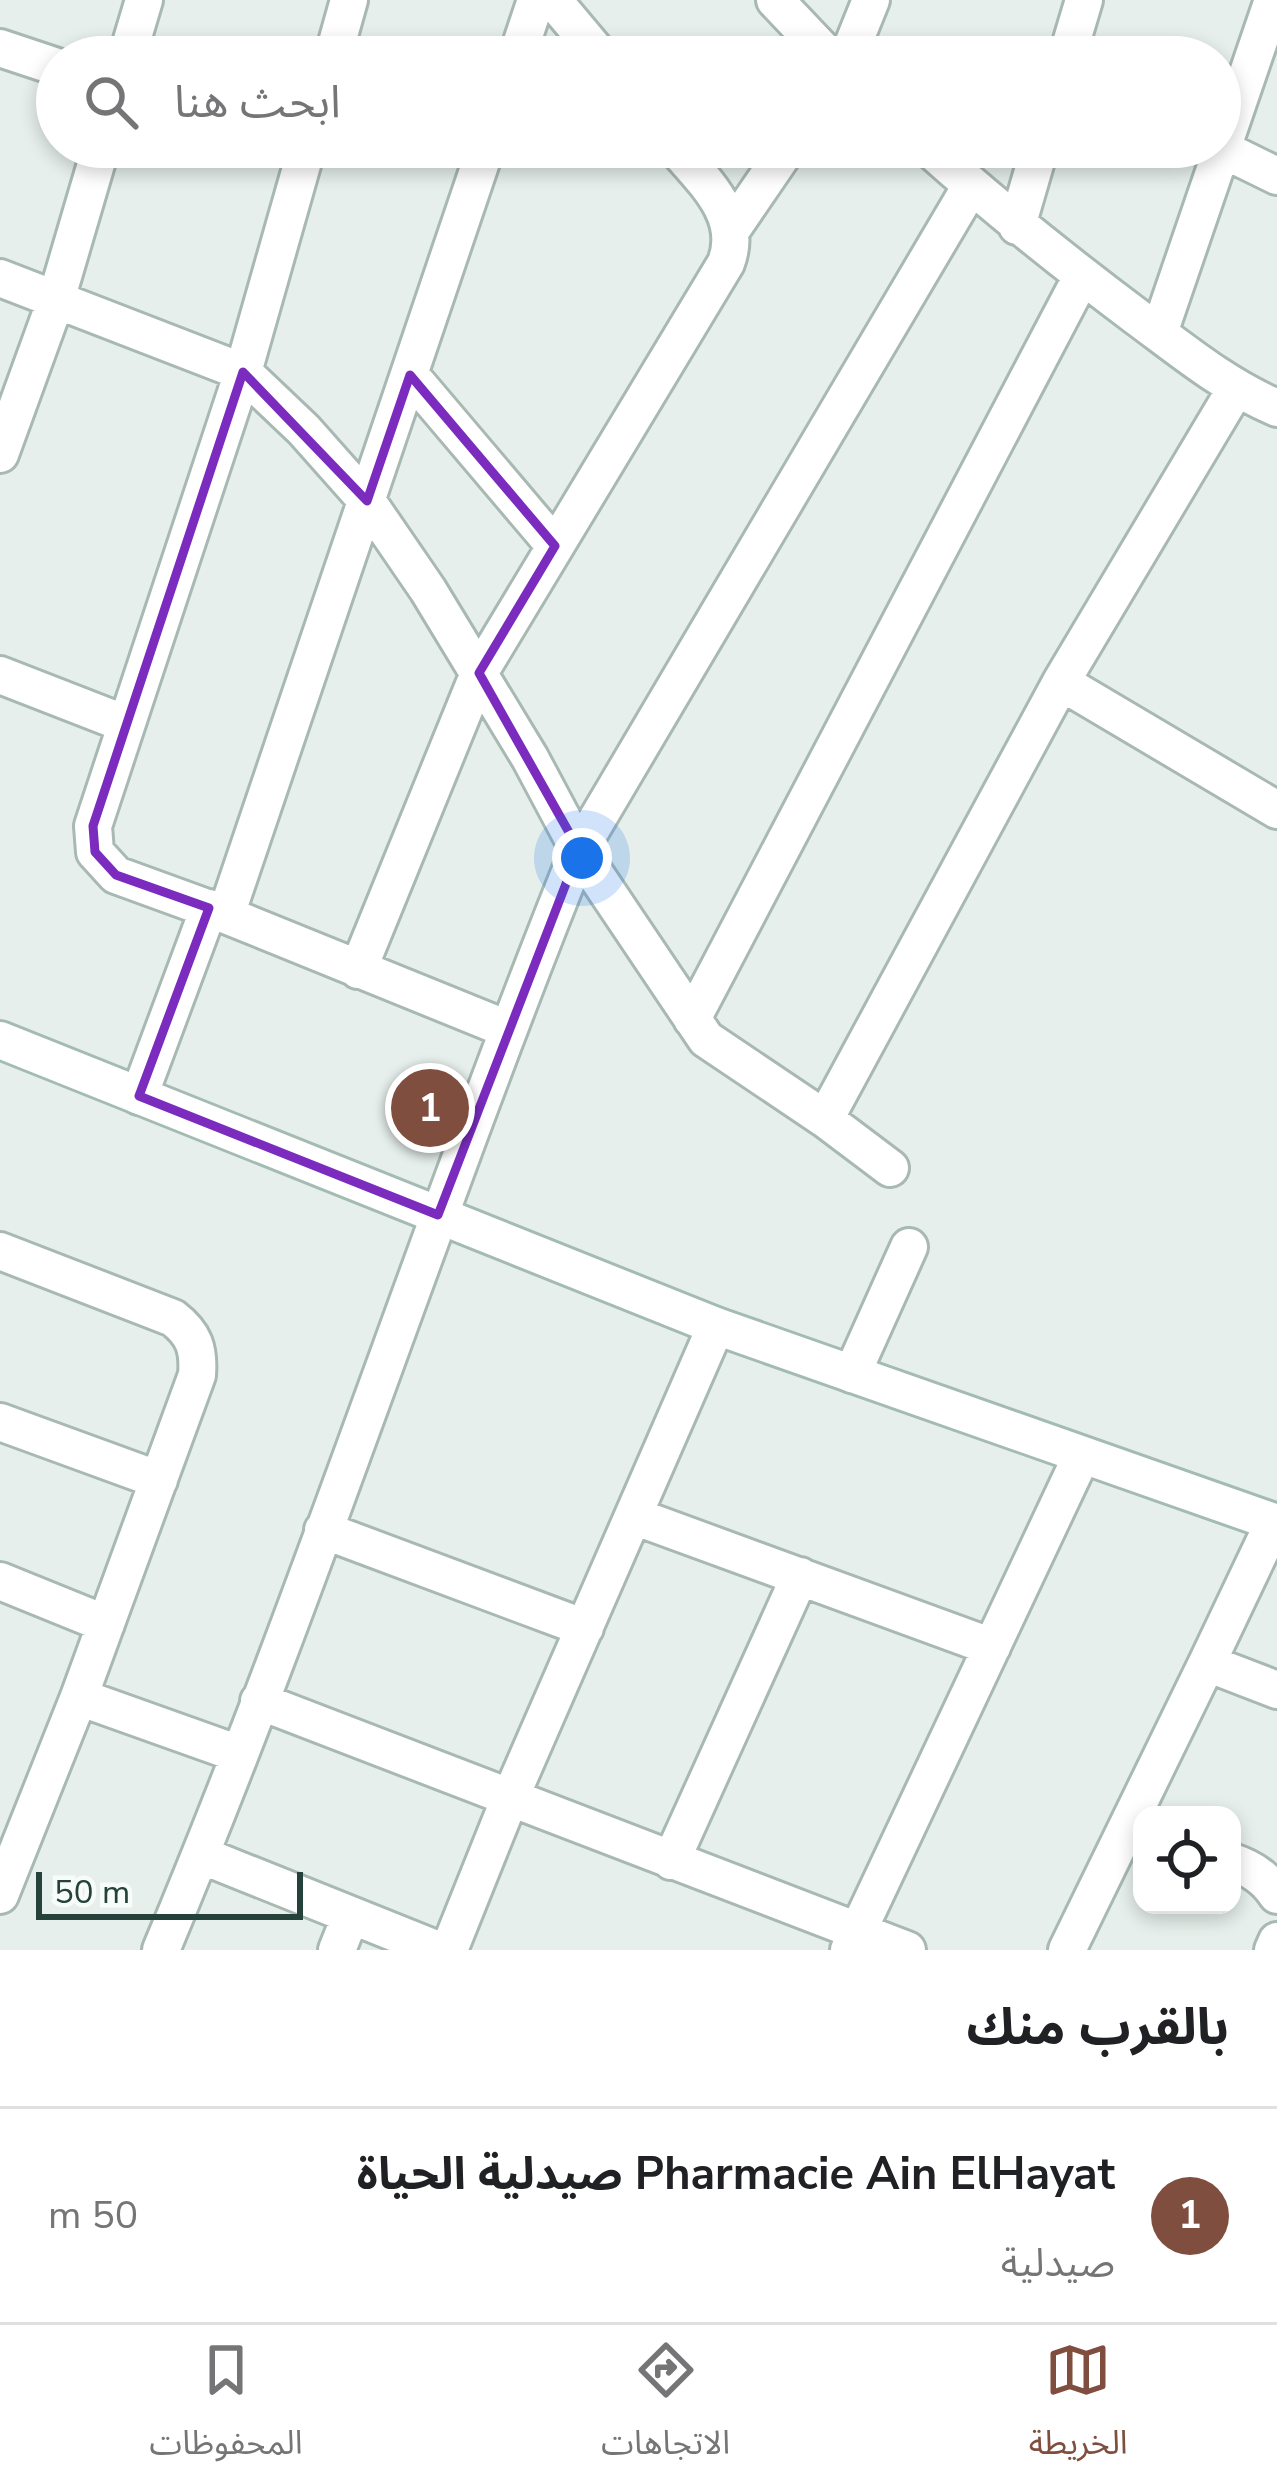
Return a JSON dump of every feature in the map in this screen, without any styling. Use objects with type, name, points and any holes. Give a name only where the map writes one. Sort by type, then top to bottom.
[{"type":"street","points":[[133,36],[144,0]]},
{"type":"street","points":[[339,36],[349,0]]},
{"type":"street","points":[[524,36],[536,0]]},
{"type":"street","points":[[553,0],[583,36]]},
{"type":"street","points":[[775,0],[809,36]]},
{"type":"street","points":[[856,36],[871,0]]},
{"type":"street","points":[[1073,36],[1084,0]]},
{"type":"street","points":[[1241,93],[1273,0]]},
{"type":"street","points":[[0,48],[36,60]]},
{"type":"street","points":[[1241,158],[1277,176]]},
{"type":"street","points":[[0,454],[56,299],[95,168]]},
{"type":"street","points":[[301,168],[243,372],[93,826],[95,852],[116,875],[218,911],[507,1029]]},
{"type":"street","points":[[139,1096],[218,911],[368,501],[480,168]]},
{"type":"street","points":[[358,970],[479,673],[726,263],[733,245],[732,229],[712,191],[693,168]]},
{"type":"street","points":[[732,229],[774,168]]},
{"type":"street","points":[[951,168],[1016,226],[1235,390],[1277,408]]},
{"type":"street","points":[[1016,226],[1034,168]]},
{"type":"street","points":[[1159,333],[1215,168]]},
{"type":"street","points":[[161,1950],[259,1701],[507,1029],[579,850],[971,186]]},
{"type":"street","points":[[692,1019],[1082,276]]},
{"type":"street","points":[[0,278],[243,372],[304,430],[368,501],[479,673],[579,850],[706,1039],[825,1118],[890,1168]]},
{"type":"street","points":[[410,375],[555,546]]},
{"type":"street","points":[[825,1118],[1061,682],[1235,390]]},
{"type":"street","points":[[0,675],[126,724]]},
{"type":"street","points":[[1061,682],[1277,810]]},
{"type":"street","points":[[0,1040],[716,1326],[1275,1523],[1145,1806]]},
{"type":"street","points":[[852,1374],[909,1246]]},
{"type":"street","points":[[0,1251],[173,1318],[189,1330],[199,1353],[197,1376],[159,1480],[0,1895]]},
{"type":"street","points":[[449,1950],[510,1798],[716,1326]]},
{"type":"street","points":[[0,1422],[159,1480]]},
{"type":"street","points":[[854,1941],[1082,1455]]},
{"type":"street","points":[[634,1516],[992,1647]]},
{"type":"street","points":[[323,1530],[585,1628]]},
{"type":"street","points":[[671,1861],[800,1576]]},
{"type":"street","points":[[0,1581],[106,1624]]},
{"type":"street","points":[[1207,1663],[1277,1690]]},
{"type":"street","points":[[79,1697],[238,1754]]},
{"type":"street","points":[[259,1701],[671,1861],[854,1941],[908,1950]]},
{"type":"street","points":[[1067,1950],[1133,1832]]},
{"type":"street","points":[[201,1855],[438,1950]]},
{"type":"street","points":[[1241,1865],[1269,1883],[1277,1895]]},
{"type":"street","points":[[337,1950],[351,1915]]},
{"type":"street","points":[[1274,1950],[1277,1941]]},
{"type":"highlighted area","points":[[243,372],[367,501],[410,375],[555,546],[479,673],[579,850],[438,1215],[139,1096],[209,908],[116,875],[95,852],[93,826]]},
{"type":"place","name":"Pharmacie Ain ElHayat صيدلية الحياة","points":[[430,1108]]}]
